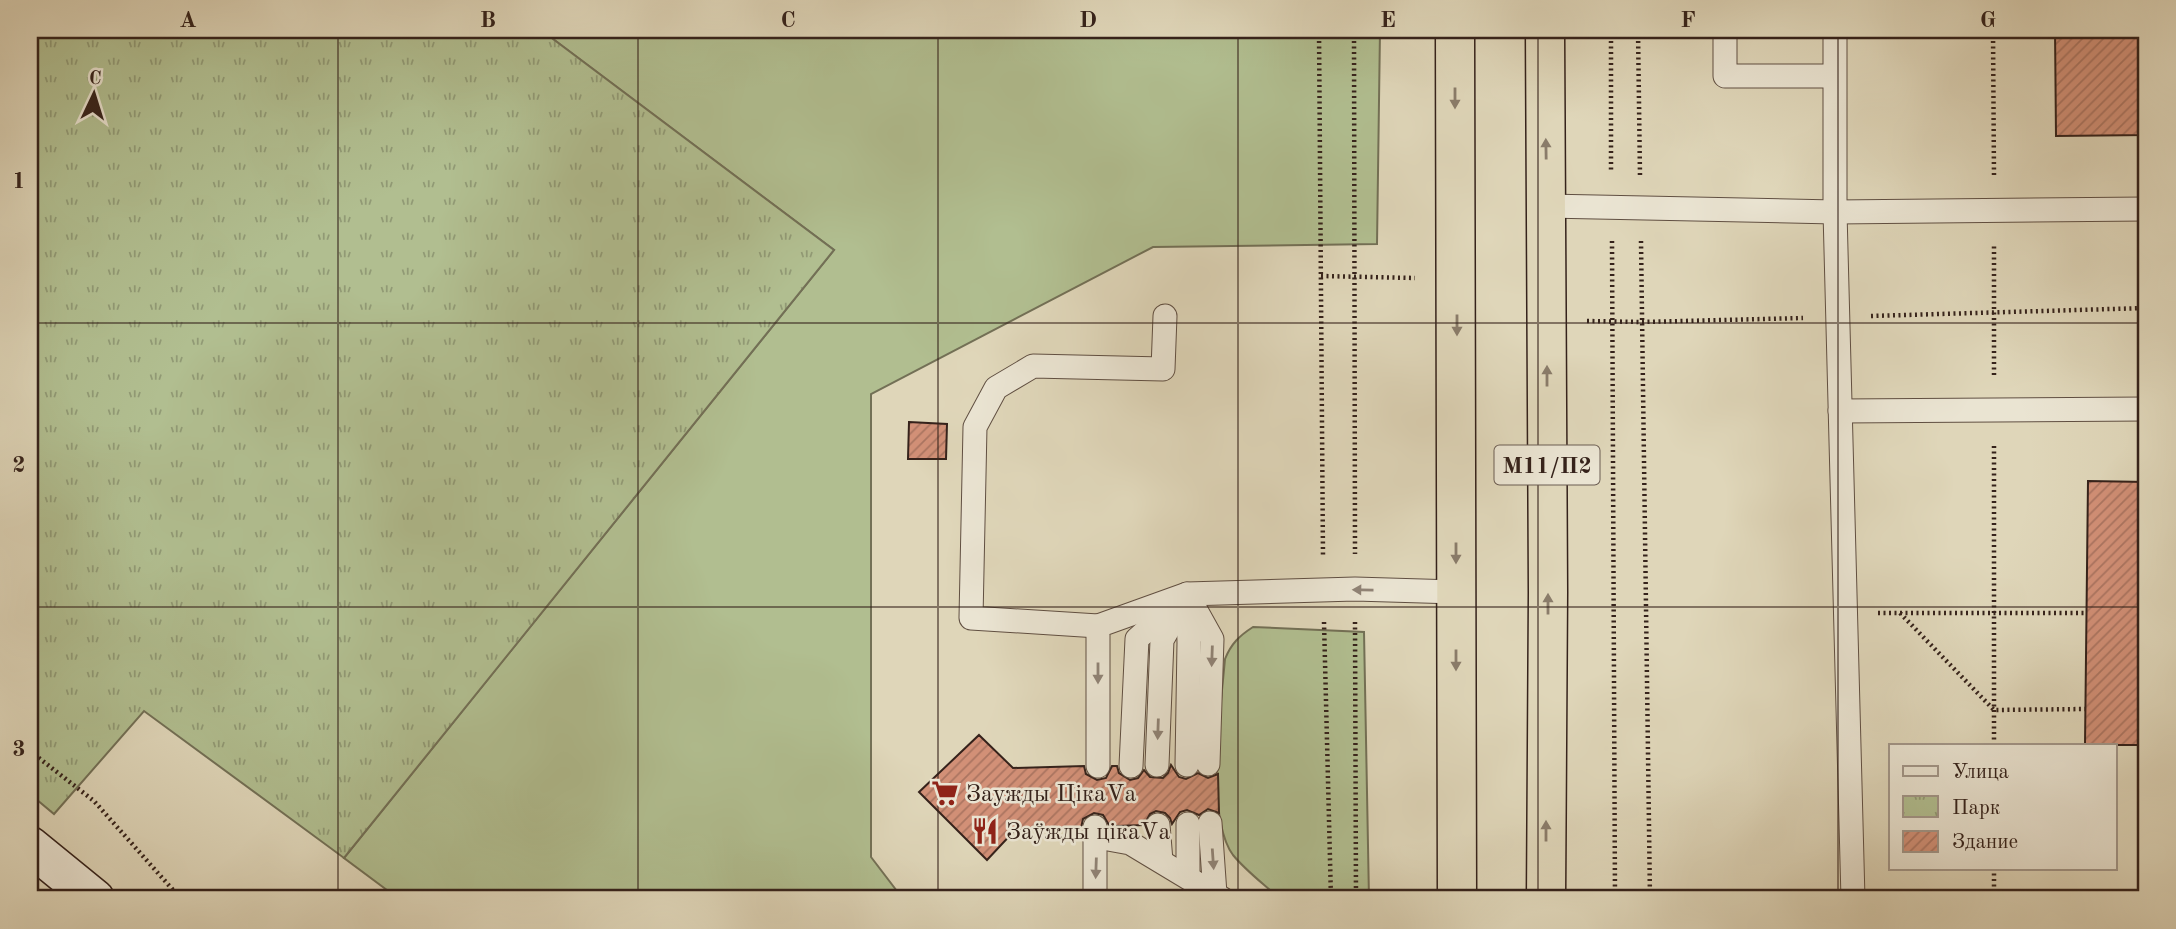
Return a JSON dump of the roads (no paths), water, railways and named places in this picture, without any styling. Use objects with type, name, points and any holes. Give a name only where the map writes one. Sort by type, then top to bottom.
[{"type":"highway","points":[[1455,30],[1457,899]]},
{"type":"highway","name":"М11/П2","points":[[1545,30],[1545,899]]},
{"type":"main road","points":[[30,846],[95,899]]},
{"type":"lane","points":[[1725,30],[1725,76],[1834,76]]},
{"type":"lane","points":[[1835,30],[1835,212],[1853,899]]},
{"type":"lane","points":[[1547,206],[1835,212],[2146,209]]},
{"type":"lane","points":[[1165,316],[1163,369],[1032,366],[996,388],[975,427],[971,618],[1098,626],[1188,594],[1355,589],[1456,592]]},
{"type":"lane","points":[[1840,411],[2146,409]]},
{"type":"lane","points":[[1188,594],[1212,639],[1198,764]]},
{"type":"lane","points":[[1157,765],[1162,640],[1188,594]]},
{"type":"lane","points":[[1131,766],[1138,639],[1188,594]]},
{"type":"lane","points":[[1098,626],[1098,766]]},
{"type":"lane","points":[[1188,877],[1199,824],[1219,897]]},
{"type":"lane","points":[[1158,825],[1161,862]]},
{"type":"lane","points":[[1095,899],[1096,832],[1130,834],[1161,862],[1219,897]]},
{"type":"place","name":"Заужды ЦікаVа","points":[[945,793]]},
{"type":"place","name":"Заўжды цікаVа","points":[[985,831]]}]
